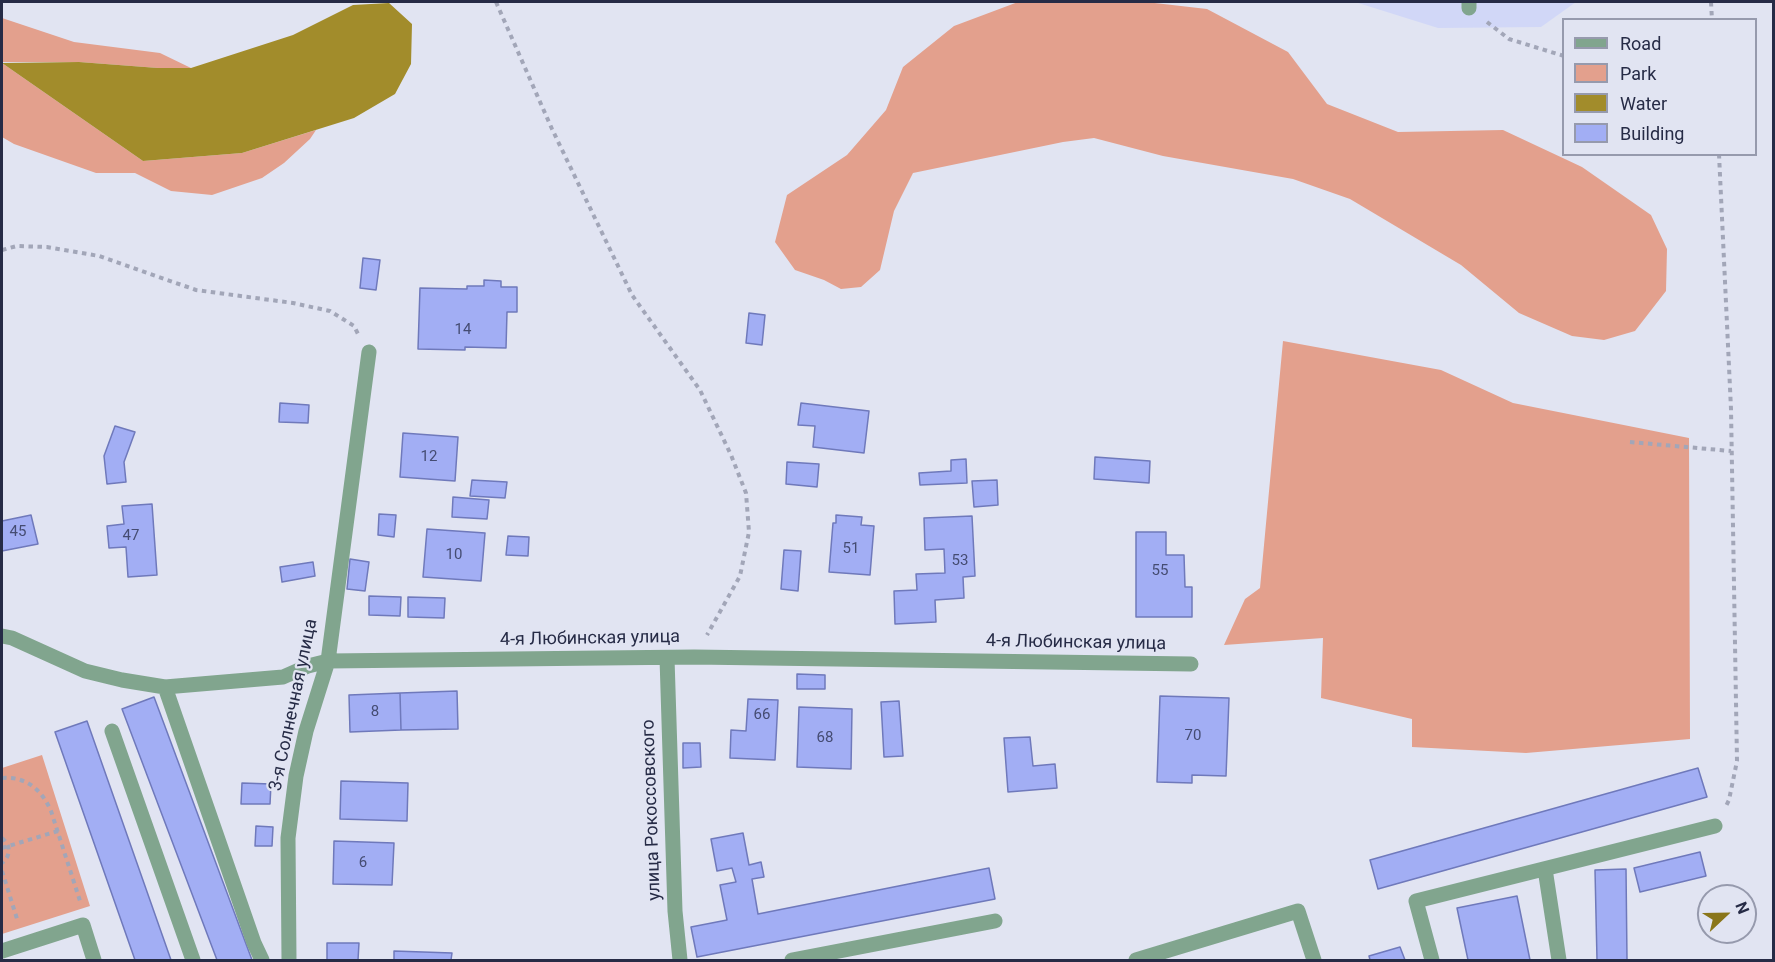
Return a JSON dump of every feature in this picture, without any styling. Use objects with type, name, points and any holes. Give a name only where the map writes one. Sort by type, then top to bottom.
[{"type":"street","name":"3-я Солнечная улица","points":[[289,960],[288,838],[296,776],[306,731],[328,661],[369,352]]},
{"type":"street","name":"4-я Любинская улица","points":[[2,636],[12,638],[85,671],[165,687],[283,677],[308,666],[328,661],[694,657],[1191,664]]},
{"type":"street","name":"улица Рокоссовского","points":[[667,658],[675,911],[680,960]]},
{"type":"street","points":[[165,687],[254,943],[262,960]]},
{"type":"street","points":[[112,731],[193,960]]},
{"type":"street","points":[[1432,960],[1416,900],[1715,826]]},
{"type":"street","points":[[1545,869],[1559,960]]},
{"type":"street","points":[[1136,960],[1298,911],[1314,960]]},
{"type":"street","points":[[792,960],[995,921]]},
{"type":"street","points":[[2,951],[83,925],[94,960]]},
{"type":"path","points":[[496,2],[552,129],[632,295],[700,390],[731,455],[746,494],[749,532],[740,576],[694,657]]},
{"type":"path","points":[[1711,2],[1712,18]]},
{"type":"path","points":[[1469,5],[1509,39],[1562,56]]},
{"type":"path","points":[[1715,826],[1729,800],[1737,760],[1731,451],[1719,156]]},
{"type":"path","points":[[2,250],[17,246],[47,247],[99,256],[196,290],[292,303],[330,311],[354,327],[369,352]]},
{"type":"path","points":[[1630,442],[1731,451]]},
{"type":"path","points":[[2,778],[28,783],[46,799],[84,912],[83,925]]},
{"type":"path","points":[[2,849],[58,831]]},
{"type":"path","points":[[2,838],[8,846],[8,857],[2,863]]},
{"type":"path","points":[[2,871],[25,943]]},
{"type":"shaded area","points":[[1355,2],[1576,2],[1541,27],[1438,28]]},
{"type":"green space","points":[[1018,2],[1146,2],[1207,9],[1288,52],[1327,104],[1398,132],[1503,130],[1582,167],[1651,215],[1667,249],[1666,291],[1635,331],[1604,340],[1572,336],[1519,313],[1461,265],[1350,199],[1293,179],[1163,156],[1094,138],[1063,142],[913,173],[894,211],[880,270],[861,287],[841,289],[824,280],[795,270],[775,242],[787,195],[847,155],[886,110],[903,67],[954,26]]},
{"type":"green space","points":[[2,18],[74,42],[160,53],[191,68],[79,62],[2,62]]},
{"type":"green space","points":[[2,63],[143,161],[242,153],[316,130],[310,139],[284,163],[262,178],[212,195],[171,191],[135,173],[96,173],[14,144],[2,137]]},
{"type":"green space","points":[[1283,341],[1441,370],[1513,403],[1689,438],[1690,739],[1526,753],[1412,747],[1412,719],[1321,698],[1323,638],[1224,645],[1245,599],[1260,588]]},
{"type":"green space","points":[[42,755],[90,906],[2,934],[2,768]]},
{"type":"water","points":[[389,3],[412,24],[411,64],[395,94],[354,118],[242,153],[143,161],[2,63],[79,62],[191,68],[293,35],[353,5]]},
{"type":"building","points":[[363,258],[380,260],[376,290],[360,288]]},
{"type":"building","points":[[484,280],[501,281],[501,287],[517,287],[517,312],[507,312],[506,348],[418,349],[420,288],[467,289],[467,286],[484,286]]},
{"type":"building","points":[[749,313],[765,315],[762,345],[746,343]]},
{"type":"building","points":[[280,403],[309,405],[308,423],[279,422]]},
{"type":"building","points":[[801,403],[869,411],[864,453],[813,447],[815,426],[798,425]]},
{"type":"building","points":[[115,426],[135,432],[124,462],[126,482],[107,484],[104,456]]},
{"type":"building","points":[[403,433],[458,437],[455,481],[400,477]]},
{"type":"building","points":[[1095,457],[1150,461],[1149,483],[1094,479]]},
{"type":"building","points":[[966,459],[967,483],[920,485],[919,473],[951,471],[951,460]]},
{"type":"building","points":[[787,462],[819,464],[817,487],[786,484]]},
{"type":"building","points":[[472,480],[507,482],[505,498],[470,496]]},
{"type":"building","points":[[997,480],[998,505],[974,507],[972,481]]},
{"type":"building","points":[[453,497],[489,500],[487,519],[452,517]]},
{"type":"building","points":[[152,504],[157,575],[128,577],[126,547],[109,548],[107,526],[124,524],[122,506]]},
{"type":"building","points":[[379,514],[396,515],[394,537],[378,535]]},
{"type":"building","points":[[31,515],[38,544],[2,551],[2,521]]},
{"type":"building","points":[[836,515],[862,517],[861,525],[874,526],[870,575],[829,572],[833,523],[836,523]]},
{"type":"building","points":[[972,516],[975,576],[963,577],[964,598],[935,600],[936,622],[895,624],[894,591],[917,590],[916,574],[945,573],[944,549],[925,550],[924,518]]},
{"type":"building","points":[[427,529],[485,533],[481,581],[423,577]]},
{"type":"building","points":[[1136,532],[1166,532],[1166,555],[1184,555],[1185,587],[1192,587],[1192,617],[1136,617]]},
{"type":"building","points":[[508,536],[529,537],[528,556],[506,555]]},
{"type":"building","points":[[784,550],[801,551],[798,591],[781,589]]},
{"type":"building","points":[[350,559],[369,562],[365,591],[347,589]]},
{"type":"building","points":[[313,562],[315,576],[282,582],[280,567]]},
{"type":"building","points":[[369,596],[401,597],[400,616],[369,615]]},
{"type":"building","points":[[408,597],[445,598],[444,618],[408,617]]},
{"type":"building","points":[[797,674],[825,675],[825,689],[797,689]]},
{"type":"building","points":[[457,691],[458,729],[401,730],[400,693]]},
{"type":"building","points":[[400,693],[401,730],[350,732],[349,695]]},
{"type":"building","points":[[1160,696],[1229,698],[1226,776],[1192,775],[1192,783],[1157,782]]},
{"type":"building","points":[[154,697],[252,960],[217,960],[122,709]]},
{"type":"building","points":[[748,699],[778,700],[775,760],[730,758],[731,730],[746,731]]},
{"type":"building","points":[[899,701],[903,756],[884,757],[881,702]]},
{"type":"building","points":[[799,707],[852,709],[851,769],[797,767]]},
{"type":"building","points":[[87,721],[171,960],[135,960],[55,732]]},
{"type":"building","points":[[1030,737],[1033,766],[1055,764],[1057,788],[1008,792],[1004,738]]},
{"type":"building","points":[[683,743],[700,743],[701,767],[683,768]]},
{"type":"building","points":[[1698,768],[1707,797],[1378,889],[1370,860]]},
{"type":"building","points":[[341,781],[408,783],[407,821],[340,819]]},
{"type":"building","points":[[242,783],[271,784],[270,804],[241,804]]},
{"type":"building","points":[[256,826],[273,827],[272,846],[255,846]]},
{"type":"building","points":[[743,833],[749,865],[761,862],[764,877],[752,879],[758,914],[989,868],[995,899],[697,957],[691,927],[727,920],[720,885],[736,882],[732,868],[717,871],[711,839]]},
{"type":"building","points":[[334,841],[394,843],[392,885],[333,884]]},
{"type":"building","points":[[1700,852],[1706,876],[1640,892],[1634,868]]},
{"type":"building","points":[[1626,869],[1627,960],[1597,960],[1595,870]]},
{"type":"building","points":[[1517,896],[1530,960],[1468,960],[1457,908]]},
{"type":"building","points":[[327,943],[359,943],[358,960],[327,960]]},
{"type":"building","points":[[1400,947],[1405,960],[1370,960],[1369,956]]},
{"type":"building","points":[[394,951],[452,953],[451,960],[394,960]]}]
